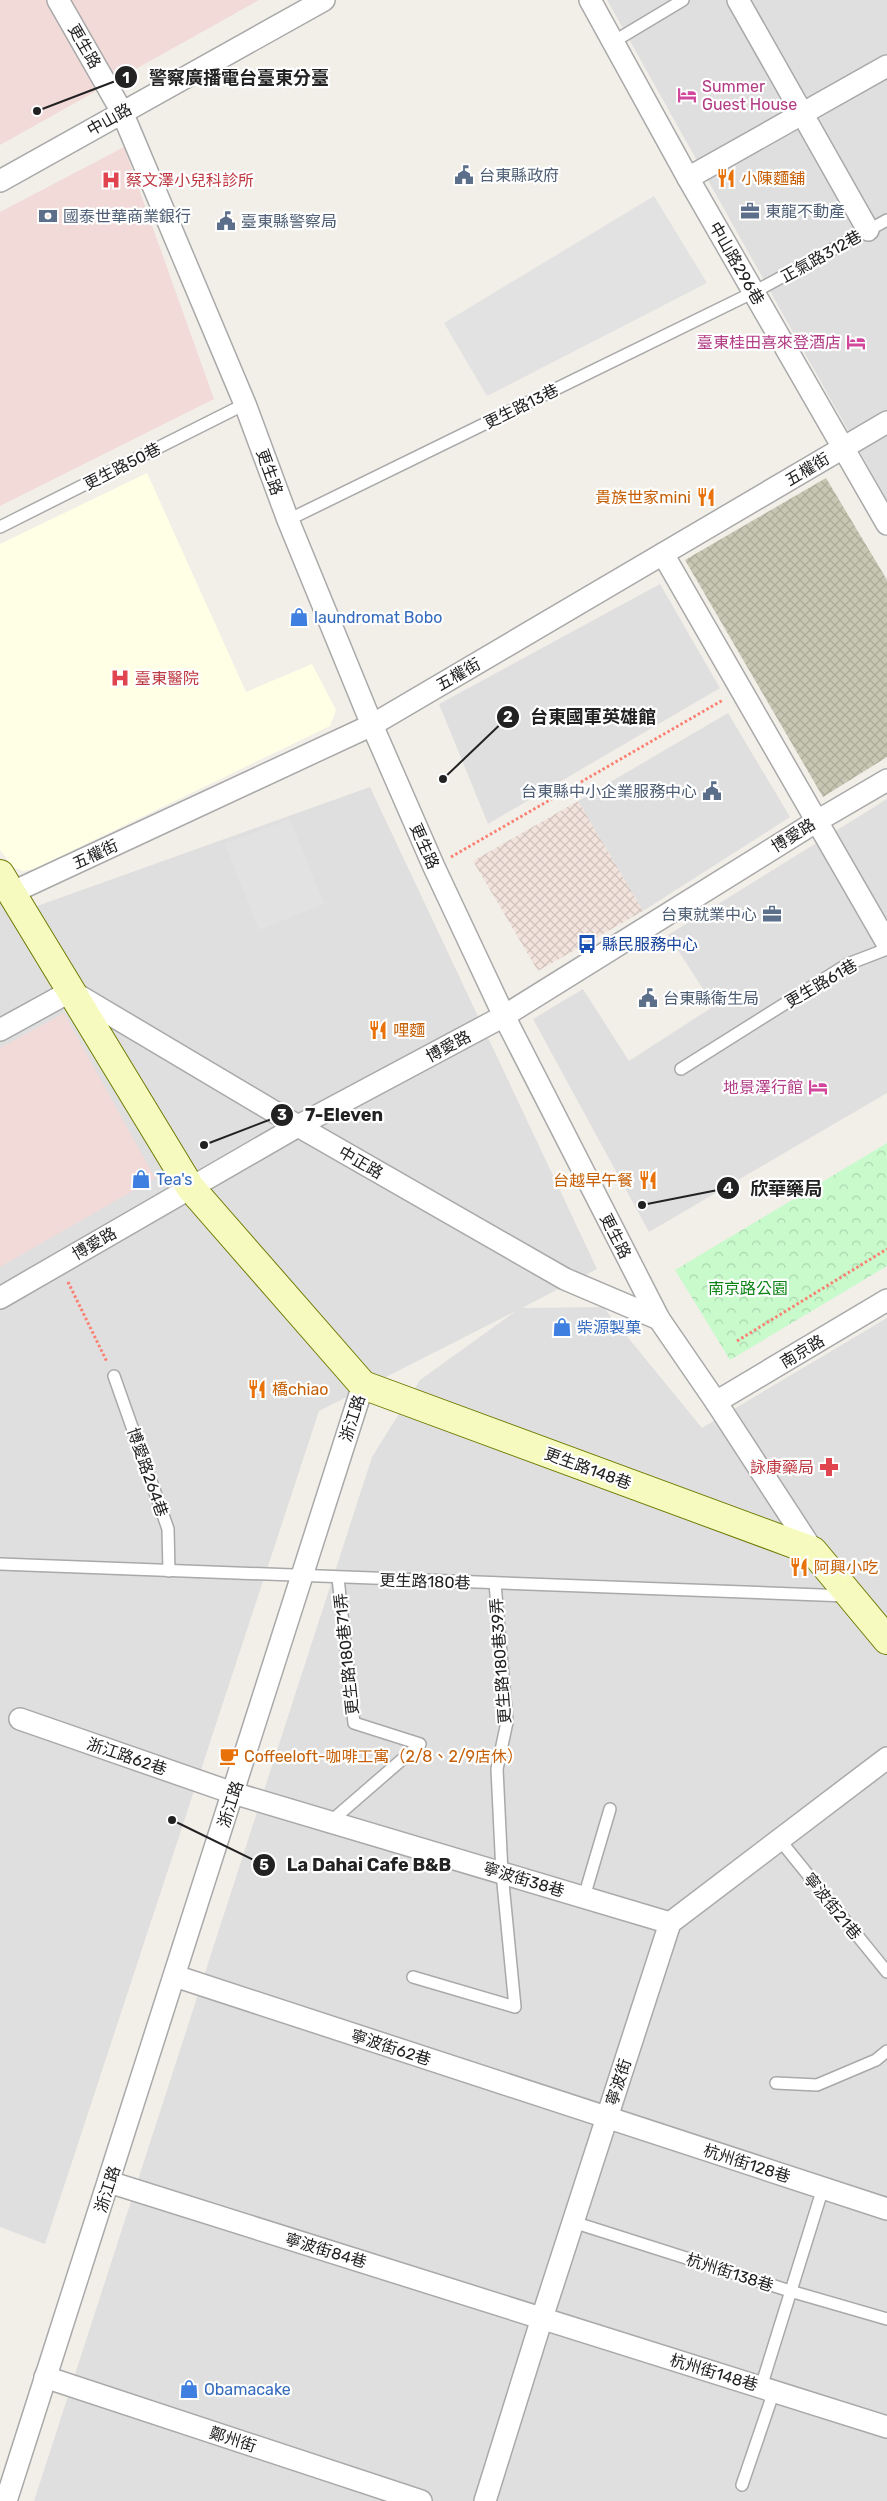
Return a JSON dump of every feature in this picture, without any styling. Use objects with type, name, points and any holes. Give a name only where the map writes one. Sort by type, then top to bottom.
[{"type":"street","name":"更生路","points":[[58,0],[122,112],[245,404],[288,520],[372,724],[434,866],[504,1016],[659,1319],[814,1550],[887,1640]]},
{"type":"street","name":"中山路","points":[[0,181],[324,0]]},
{"type":"street","name":"中山路296巷","points":[[590,0],[688,178],[887,524]]},
{"type":"street","points":[[738,0],[868,230]]},
{"type":"street","points":[[688,178],[887,66]]},
{"type":"street","name":"五權街","points":[[6,883],[372,724],[887,422]]},
{"type":"street","points":[[663,554],[887,943]]},
{"type":"street","name":"博愛路","points":[[0,1298],[298,1126],[504,1016],[817,821],[887,780]]},
{"type":"street","name":"中正路","points":[[6,883],[190,1187]]},
{"type":"street","points":[[0,1030],[71,991]]},
{"type":"street","name":"中正路","points":[[71,991],[298,1126],[565,1279],[659,1319]]},
{"type":"street","name":"浙江路","points":[[6,2501],[363,1385],[190,1187]]},
{"type":"street","name":"南京路","points":[[716,1402],[887,1300]]},
{"type":"street","name":"更生路148巷","points":[[363,1385],[814,1550]]},
{"type":"street","name":"浙江路62巷","points":[[20,1719],[233,1793]]},
{"type":"street","points":[[670,1923],[887,1758]]},
{"type":"street","name":"寧波街38巷","points":[[233,1793],[670,1923]]},
{"type":"street","name":"寧波街","points":[[485,2501],[670,1923]]},
{"type":"street","name":"寧波街62巷","points":[[175,1976],[607,2118]]},
{"type":"street","name":"杭州街128巷","points":[[607,2118],[887,2209]]},
{"type":"street","name":"寧波街84巷","points":[[109,2182],[542,2318]]},
{"type":"street","name":"杭州街148巷","points":[[542,2318],[887,2426]]},
{"type":"street","name":"鄭州街","points":[[45,2377],[421,2501]]},
{"type":"lane","points":[[613,42],[683,0]]},
{"type":"lane","name":"正氣路312巷","points":[[754,292],[887,220]]},
{"type":"lane","name":"更生路13巷","points":[[288,520],[754,292]]},
{"type":"lane","name":"更生路50巷","points":[[0,527],[245,404]]},
{"type":"lane","name":"更生路61巷","points":[[681,1069],[848,964],[887,949]]},
{"type":"lane","name":"博愛路264巷","points":[[114,1376],[168,1529],[169,1571]]},
{"type":"lane","name":"更生路180巷","points":[[0,1564],[851,1596]]},
{"type":"lane","name":"更生路180巷71弄","points":[[330,1822],[420,1744],[354,1723],[338,1578]]},
{"type":"lane","name":"更生路180巷39弄","points":[[413,1977],[515,2007],[502,1873],[497,1768],[507,1722],[495,1583]]},
{"type":"lane","points":[[584,1897],[610,1809]]},
{"type":"lane","name":"寧波街21巷","points":[[779,1839],[887,1972]]},
{"type":"lane","points":[[776,2083],[817,2085],[876,2060],[887,2051]]},
{"type":"lane","points":[[742,2486],[790,2291],[823,2188]]},
{"type":"lane","name":"杭州街138巷","points":[[573,2222],[887,2320]]},
{"type":"path","points":[[434,866],[741,690]]},
{"type":"path","points":[[737,1341],[887,1249]]},
{"type":"path","points":[[59,1264],[114,1376]]},
{"type":"shaded area","points":[[0,0],[259,0],[0,145]]},
{"type":"shaded area","points":[[607,0],[887,0],[887,500]]},
{"type":"shaded area","points":[[124,147],[214,399],[0,506],[0,212]]},
{"type":"shaded area","points":[[654,196],[707,283],[487,396],[444,323]]},
{"type":"shaded area","name":"臺東醫院","points":[[147,473],[246,692],[312,664],[336,710],[330,726],[34,869],[23,871],[13,867],[0,850],[0,544]]},
{"type":"shaded area","points":[[826,478],[887,580],[887,757],[823,797],[685,560]]},
{"type":"shaded area","points":[[660,584],[720,688],[488,824],[439,704]]},
{"type":"shaded area","points":[[728,713],[790,817],[643,911],[578,801]]},
{"type":"shaded area","points":[[370,787],[597,1269],[522,1308],[603,1307],[702,1428],[887,1318],[887,2501],[34,2501],[372,1457],[420,1380],[516,1311],[319,1411],[45,2244],[0,2227],[0,897],[12,915]]},
{"type":"shaded area","points":[[887,799],[887,1093],[649,1232],[533,1019],[583,989],[629,1061],[714,1006],[668,935]]},
{"type":"shaded area","points":[[578,801],[643,911],[538,971],[473,861]]},
{"type":"shaded area","points":[[290,819],[324,904],[259,930],[225,844]]},
{"type":"shaded area","points":[[64,1013],[155,1178],[0,1267],[0,1048]]},
{"type":"green space","name":"南京路公園","points":[[887,1143],[887,1266],[730,1360],[675,1270]]},
{"type":"place","name":"Summer Guest House","points":[[687,95]]},
{"type":"place","name":"警察廣播電台臺東分臺","points":[[37,111]]},
{"type":"place","name":"台東縣政府","points":[[464,175]]},
{"type":"place","name":"小陳麵舖","points":[[726,178]]},
{"type":"place","name":"蔡文澤小兒科診所","points":[[111,180]]},
{"type":"place","name":"東龍不動產","points":[[750,211]]},
{"type":"place","name":"國泰世華商業銀行","points":[[48,216]]},
{"type":"place","name":"臺東縣警察局","points":[[226,221]]},
{"type":"place","name":"臺東桂田喜來登酒店","points":[[856,342]]},
{"type":"place","name":"貴族世家mini","points":[[706,497]]},
{"type":"place","name":"laundromat Bobo","points":[[299,617]]},
{"type":"place","name":"臺東醫院","points":[[120,678]]},
{"type":"place","name":"台東國軍英雄館","points":[[443,779]]},
{"type":"place","name":"台東縣中小企業服務中心","points":[[712,791]]},
{"type":"place","name":"台東就業中心","points":[[772,914]]},
{"type":"place","name":"縣民服務中心","points":[[587,944]]},
{"type":"place","name":"台東縣衛生局","points":[[648,998]]},
{"type":"place","name":"哩麵","points":[[378,1030]]},
{"type":"place","name":"地景澤行館","points":[[818,1087]]},
{"type":"place","name":"7-Eleven","points":[[204,1145]]},
{"type":"place","name":"Tea's","points":[[141,1179]]},
{"type":"place","name":"台越早午餐","points":[[648,1180]]},
{"type":"place","name":"欣華藥局","points":[[642,1205]]},
{"type":"place","name":"柴源製菓","points":[[562,1327]]},
{"type":"place","name":"橋chiao","points":[[257,1389]]},
{"type":"place","name":"詠康藥局","points":[[829,1467]]},
{"type":"place","name":"阿興小吃","points":[[799,1567]]},
{"type":"place","name":"Coffeeloft-咖啡工寓（2/8、2/9店休）","points":[[229,1756]]},
{"type":"place","name":"La Dahai Cafe B&B","points":[[172,1820]]},
{"type":"place","name":"Obamacake","points":[[189,2389]]}]
